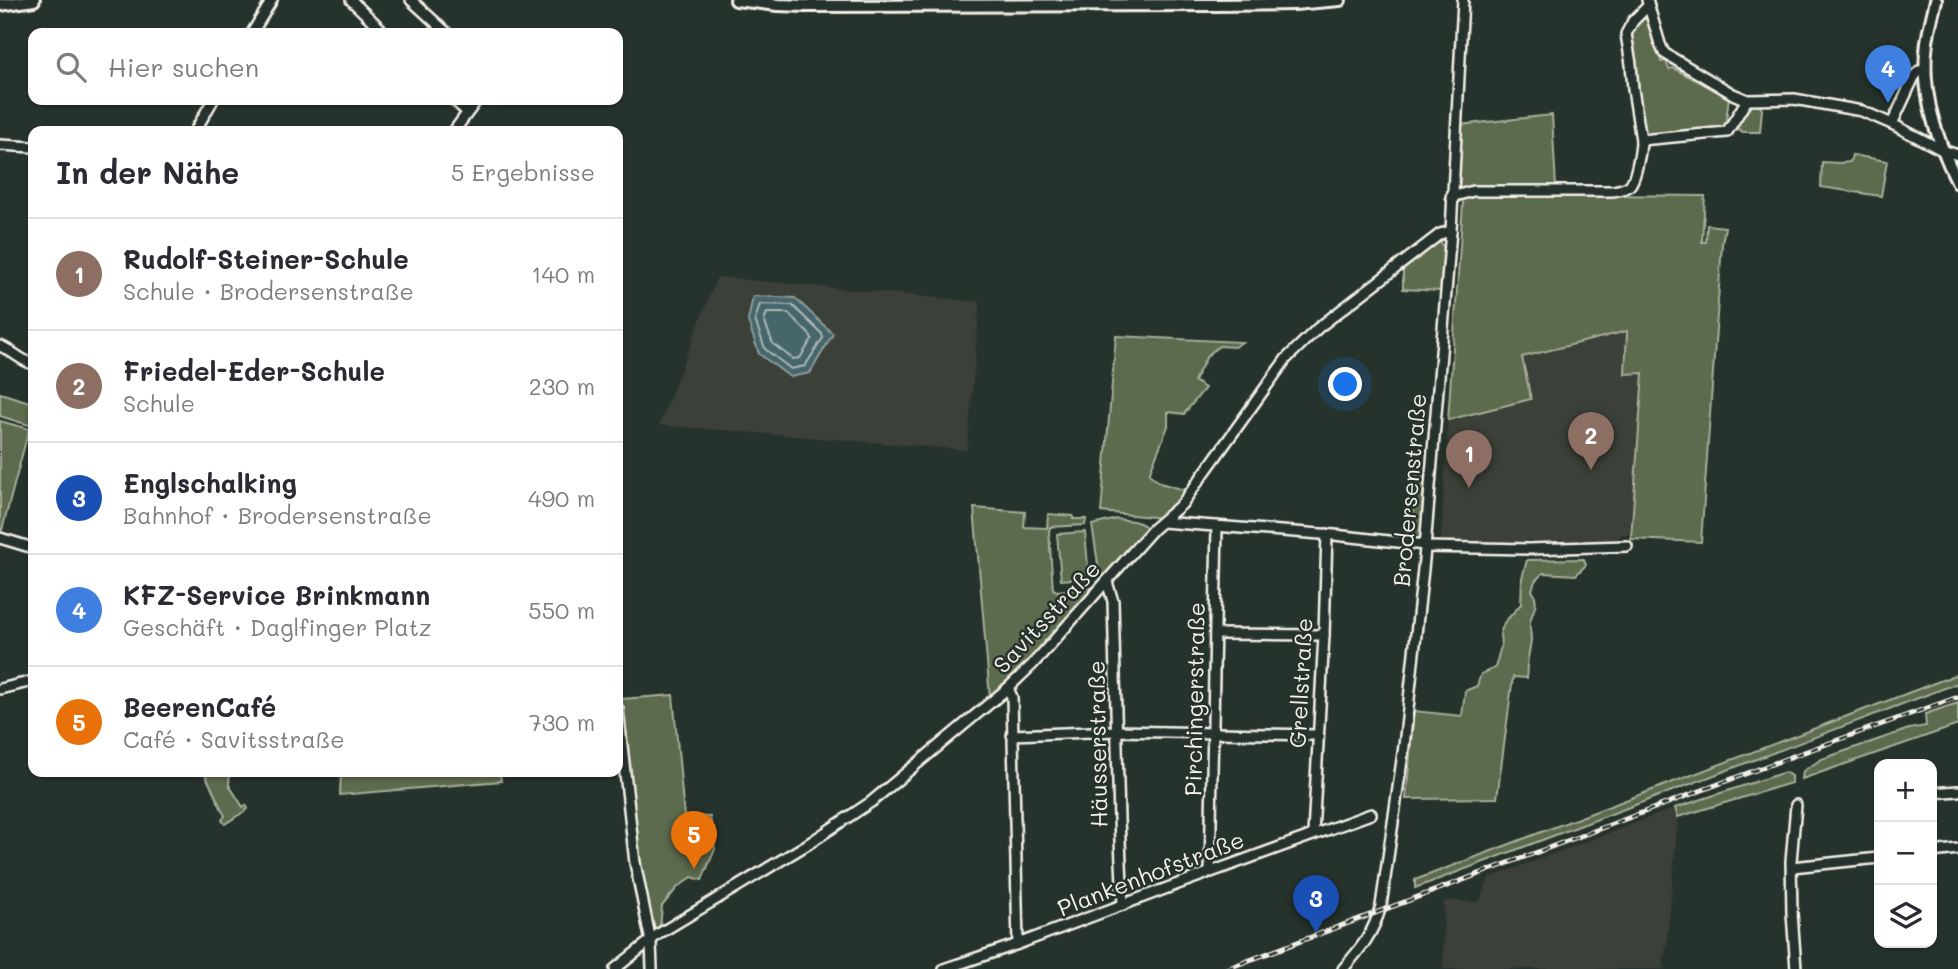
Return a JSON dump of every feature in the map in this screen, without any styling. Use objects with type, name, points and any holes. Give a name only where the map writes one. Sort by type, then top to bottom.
[{"type":"street","points":[[0,5],[34,0]]},
{"type":"street","points":[[256,28],[272,0]]},
{"type":"street","points":[[351,0],[380,28]]},
{"type":"street","points":[[411,0],[442,28]]},
{"type":"street","points":[[736,0],[767,5],[805,6],[1294,4],[1340,0]]},
{"type":"street","name":"Brodersenstraße","points":[[1343,969],[1369,937],[1381,906],[1404,746],[1425,546],[1451,231],[1463,0]]},
{"type":"street","points":[[1936,0],[1927,41],[1925,70],[1931,115],[1942,150],[1957,176]]},
{"type":"street","points":[[1451,197],[1473,191],[1613,191],[1630,185],[1639,160],[1641,140],[1626,34],[1648,3]]},
{"type":"street","points":[[1648,3],[1664,53],[1733,94],[1746,100],[1794,99],[1862,111],[1942,150],[1958,155]]},
{"type":"street","points":[[1892,124],[1914,77],[1919,71],[1925,70]]},
{"type":"street","points":[[1641,140],[1727,132],[1746,100]]},
{"type":"street","points":[[198,126],[210,105]]},
{"type":"street","points":[[459,105],[467,112]]},
{"type":"street","points":[[457,126],[473,105]]},
{"type":"street","points":[[0,145],[28,148]]},
{"type":"street","name":"Savitsstraße","points":[[615,969],[660,933],[786,858],[871,802],[1008,688],[1032,665],[1153,528],[1182,504],[1286,359],[1318,328],[1440,234],[1451,231]]},
{"type":"street","points":[[0,346],[13,351],[28,363]]},
{"type":"street","points":[[1162,522],[1326,534],[1425,546],[1528,549],[1627,546]]},
{"type":"street","name":"Pirchingerstraße","points":[[1210,872],[1217,526]]},
{"type":"street","name":"Grellstraße","points":[[1313,834],[1324,635],[1326,534]]},
{"type":"street","points":[[0,538],[28,546]]},
{"type":"street","name":"Häusserstraße","points":[[1107,582],[1113,601],[1123,905]]},
{"type":"street","points":[[1215,634],[1324,635]]},
{"type":"street","points":[[0,689],[28,682]]},
{"type":"street","points":[[1008,688],[1012,696],[1018,944]]},
{"type":"street","points":[[1012,735],[1117,731],[1318,735]]},
{"type":"street","points":[[623,754],[635,863],[651,942],[652,969]]},
{"type":"street","points":[[1937,793],[1958,791]]},
{"type":"street","points":[[1796,805],[1791,861],[1796,969]]},
{"type":"street","name":"Plankenhofstraße","points":[[944,969],[1371,814]]},
{"type":"street","points":[[1937,851],[1958,849]]},
{"type":"street","points":[[1792,867],[1874,859]]},
{"type":"shaded area","points":[[717,277],[980,302],[967,450],[659,425]]},
{"type":"shaded area","points":[[1627,331],[1625,373],[1643,373],[1631,535],[1622,534],[1617,540],[1534,542],[1529,539],[1524,543],[1441,543],[1448,420],[1531,399],[1521,357]]},
{"type":"shaded area","points":[[1675,808],[1678,817],[1667,944],[1663,962],[1665,969],[1443,969],[1444,901],[1479,902],[1489,878]]},
{"type":"green space","points":[[1647,18],[1651,20],[1661,62],[1666,61],[1669,69],[1673,68],[1729,97],[1725,128],[1643,135],[1628,36],[1636,21]]},
{"type":"green space","points":[[1756,101],[1762,109],[1760,132],[1743,132],[1738,129],[1737,124],[1750,103]]},
{"type":"green space","points":[[1552,115],[1556,187],[1465,190],[1455,185],[1459,125]]},
{"type":"green space","points":[[1852,155],[1887,161],[1881,196],[1821,187],[1822,162],[1850,162]]},
{"type":"green space","points":[[1473,194],[1705,196],[1702,242],[1706,242],[1707,225],[1725,227],[1701,542],[1631,539],[1643,373],[1625,374],[1627,331],[1522,357],[1531,399],[1448,420],[1463,203],[1461,199]]},
{"type":"green space","points":[[1437,241],[1444,248],[1441,291],[1403,289],[1403,268]]},
{"type":"green space","points":[[1116,336],[1242,342],[1234,347],[1219,346],[1207,356],[1194,381],[1205,388],[1184,414],[1168,412],[1168,426],[1149,474],[1160,483],[1188,491],[1163,518],[1101,512]]},
{"type":"green space","points":[[0,393],[28,401],[28,425],[0,416]]},
{"type":"green space","points":[[0,421],[28,429],[28,433],[2,530]]},
{"type":"green space","points":[[1416,476],[1427,477],[1422,542],[1411,541]]},
{"type":"green space","points":[[974,508],[1025,512],[1024,527],[1047,528],[1048,514],[1086,519],[1085,525],[1050,527],[1053,589],[1057,591],[1097,587],[1029,662],[990,698]]},
{"type":"green space","points":[[1117,519],[1137,522],[1147,528],[1101,583],[1092,525]]},
{"type":"green space","points":[[1085,532],[1089,578],[1061,580],[1057,534]]},
{"type":"green space","points":[[1584,559],[1586,565],[1576,575],[1543,573],[1535,581],[1532,590],[1536,603],[1530,624],[1527,678],[1513,677],[1497,798],[1406,799],[1414,711],[1462,716],[1465,691],[1477,686],[1481,674],[1495,668],[1504,623],[1521,604],[1522,578],[1527,560]]},
{"type":"green space","points":[[1958,674],[1958,683],[1415,888],[1415,880]]},
{"type":"green space","points":[[673,695],[684,816],[710,817],[715,849],[702,880],[692,877],[677,888],[662,906],[660,929],[656,931],[652,930],[638,844],[623,699]]},
{"type":"green space","points":[[1958,703],[1958,725],[1802,779],[1803,771],[1822,759],[1909,729],[1926,726],[1925,714]]},
{"type":"green space","points":[[1785,772],[1791,776],[1791,783],[1678,817],[1675,808]]},
{"type":"green space","points":[[206,777],[230,777],[229,785],[243,807],[246,805],[248,809],[225,824],[222,820],[225,816]]},
{"type":"green space","points":[[341,777],[501,777],[501,781],[340,795]]},
{"type":"water","points":[[753,296],[795,298],[833,334],[810,373],[790,377],[759,354],[748,321]]},
{"type":"railway","points":[[1226,969],[1793,756],[1958,697]]},
{"type":"place","name":"KFZ-Service Brinkmann","points":[[1888,103]]},
{"type":"place","name":"Friedel-Eder-Schule","points":[[1591,470]]},
{"type":"place","name":"Rudolf-Steiner-Schule","points":[[1469,488]]},
{"type":"place","name":"BeerenCafé","points":[[694,869]]},
{"type":"place","name":"Englschalking","points":[[1316,933]]}]
